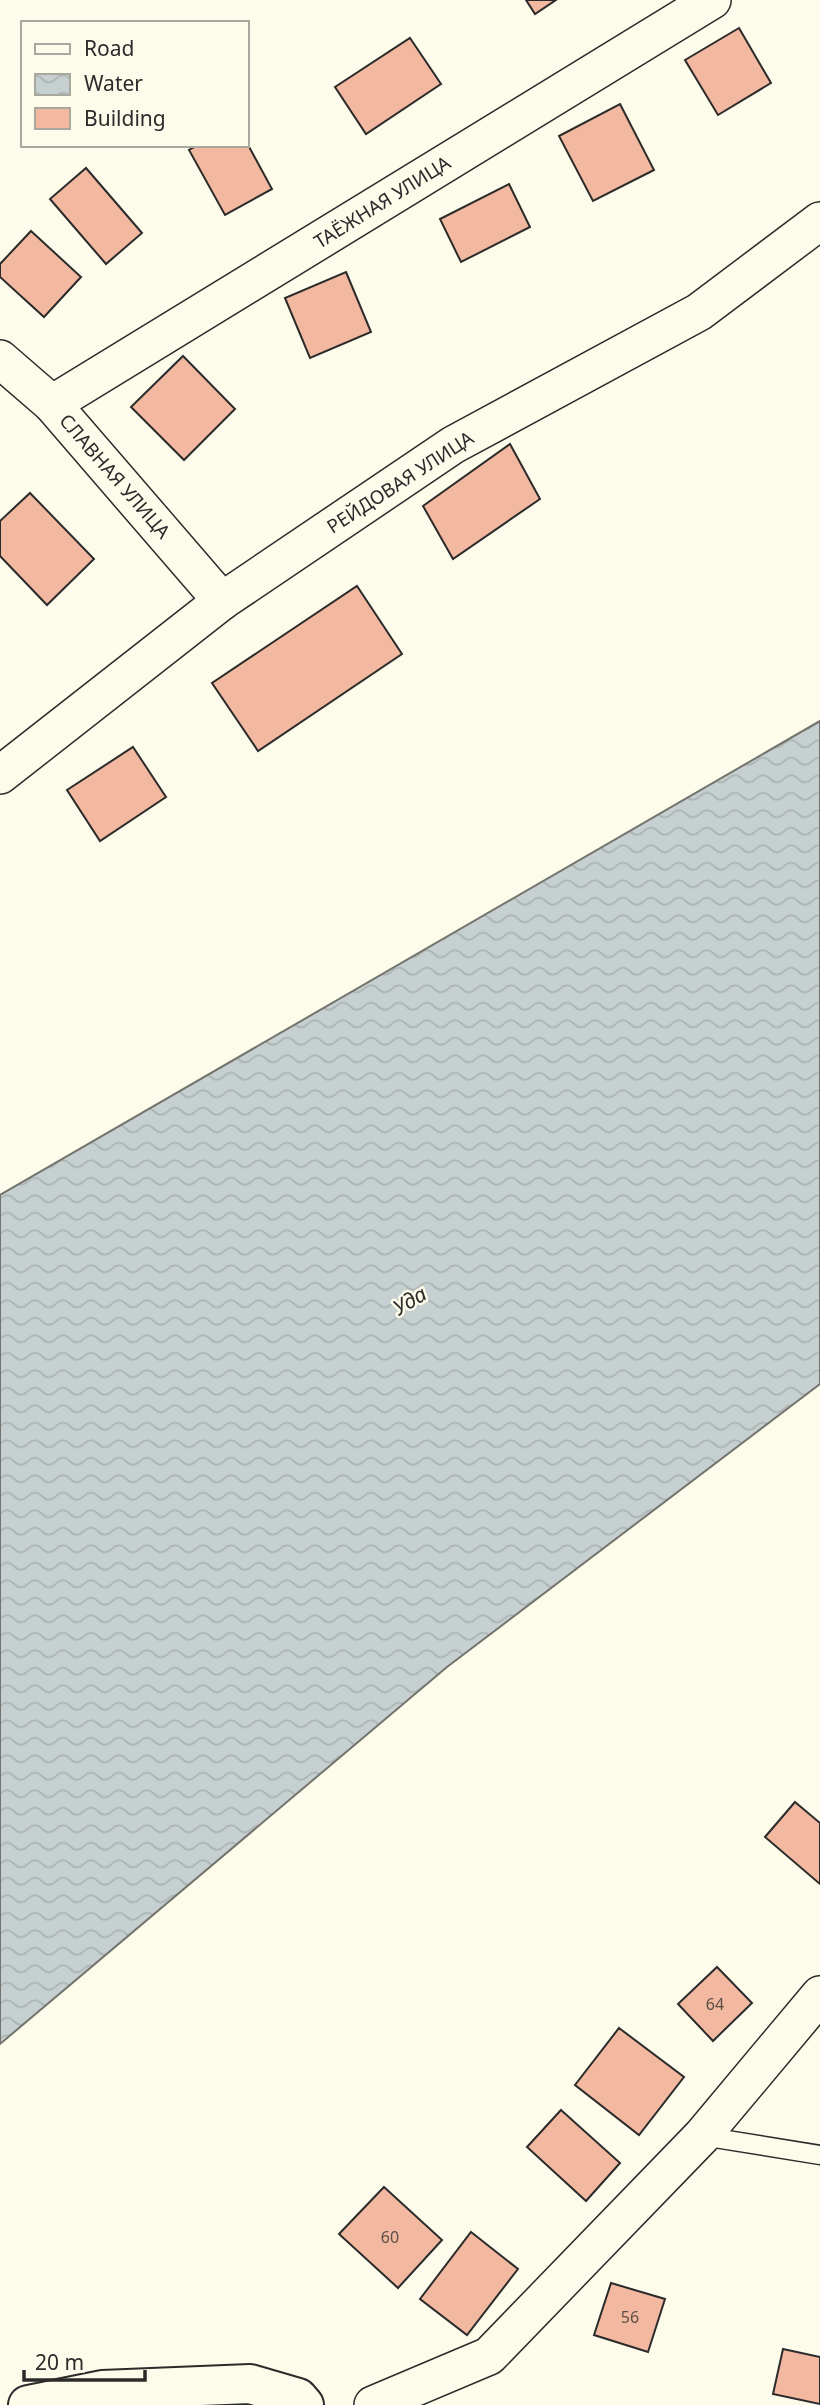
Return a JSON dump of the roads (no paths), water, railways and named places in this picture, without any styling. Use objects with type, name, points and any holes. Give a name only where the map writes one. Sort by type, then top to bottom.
[{"type":"main road","points":[[28,2405],[102,2390],[238,2384],[250,2384],[298,2398],[304,2405]]},
{"type":"street","name":"ТАЁЖНАЯ УЛИЦА","points":[[52,404],[712,0]]},
{"type":"street","name":"РЕЙДОВАЯ УЛИЦА","points":[[0,775],[222,601],[453,445],[699,312],[820,221]]},
{"type":"street","name":"СЛАВНАЯ УЛИЦА","points":[[0,359],[52,404],[222,601]]},
{"type":"street","points":[[373,2405],[489,2356],[702,2136],[820,1994]]},
{"type":"lane","points":[[702,2136],[820,2155]]},
{"type":"water","name":"Уда","points":[[820,721],[820,1384],[447,1667],[0,2044],[0,1195]]}]
